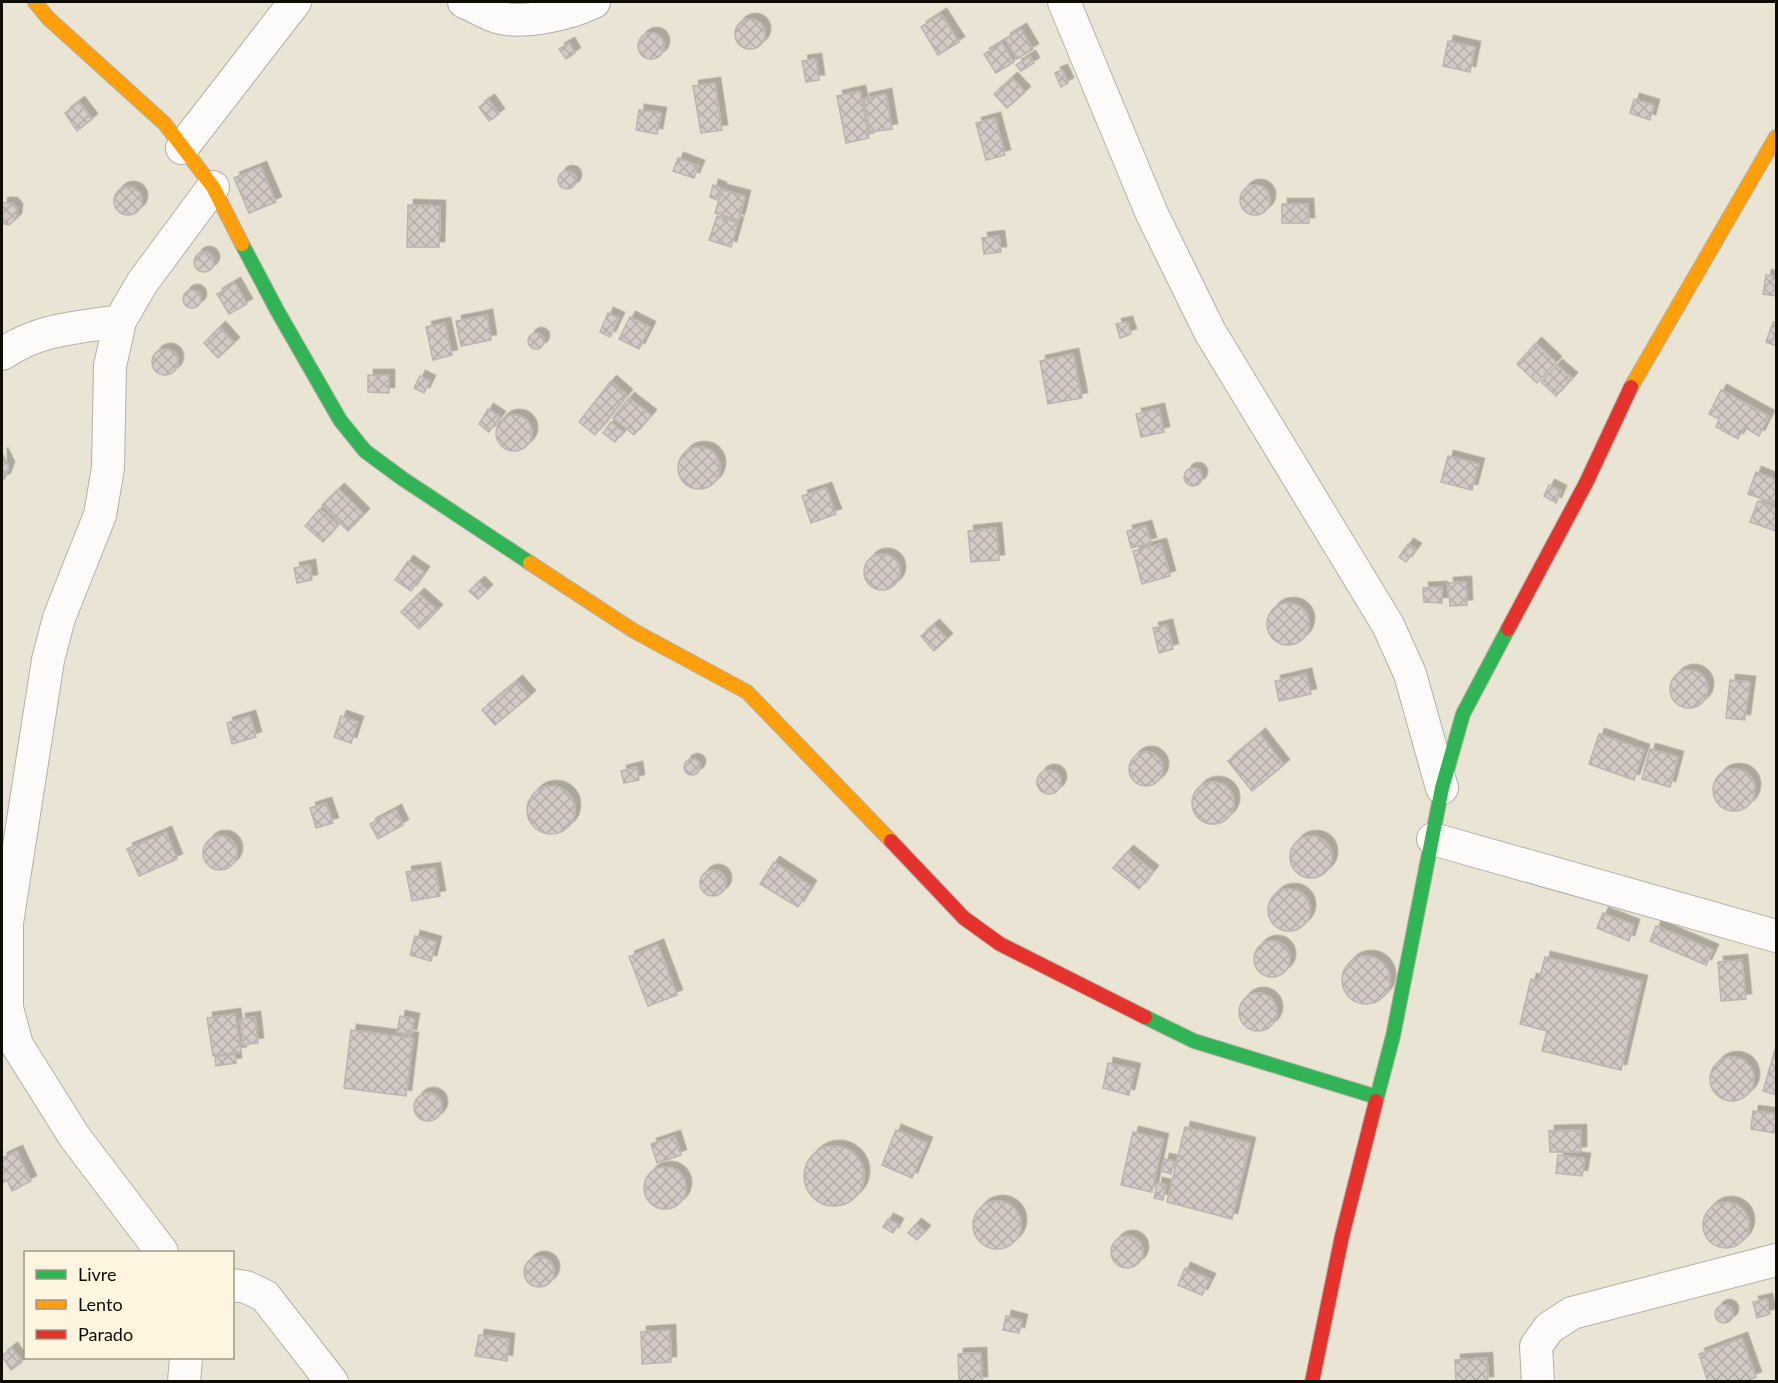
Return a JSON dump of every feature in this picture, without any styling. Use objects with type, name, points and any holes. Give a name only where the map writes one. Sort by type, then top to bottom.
[{"type":"street","points":[[35,2],[48,18],[165,124],[213,187],[284,322],[340,420],[365,451],[634,631],[747,692],[964,918],[1000,944],[1194,1041],[1377,1097]]},
{"type":"street","points":[[182,148],[295,2]]},
{"type":"street","points":[[464,2],[496,17],[524,19],[557,15],[594,2]]},
{"type":"street","points":[[1064,2],[1152,214],[1210,332],[1388,625],[1410,674],[1442,788]]},
{"type":"street","points":[[1312,1382],[1342,1236],[1394,1036],[1442,788],[1463,714],[1586,483],[1639,371],[1776,137]]},
{"type":"street","points":[[161,1251],[74,1136],[16,1045],[4,1006],[7,923],[48,660],[59,618],[100,515],[108,468],[110,366],[120,321],[142,283],[213,187]]},
{"type":"street","points":[[2,354],[21,341],[49,331],[120,321]]},
{"type":"street","points":[[1433,839],[1776,936]]},
{"type":"street","points":[[1538,1382],[1536,1346],[1549,1328],[1572,1313],[1776,1260]]},
{"type":"street","points":[[234,1285],[246,1287],[265,1296],[332,1382]]},
{"type":"street","points":[[184,1382],[186,1359]]},
{"type":"building","points":[[941,14],[959,42],[938,55],[921,27]]},
{"type":"building","points":[[750,19],[760,24],[765,34],[760,44],[750,49],[740,44],[735,34],[740,24]]},
{"type":"building","points":[[1021,29],[1033,49],[1017,59],[1005,39]]},
{"type":"building","points":[[651,33],[660,37],[664,46],[660,55],[651,59],[642,55],[638,46],[642,37]]},
{"type":"building","points":[[1448,41],[1475,47],[1470,72],[1443,66]]},
{"type":"building","points":[[569,43],[575,53],[566,59],[559,49]]},
{"type":"building","points":[[1002,43],[1014,62],[996,73],[984,54]]},
{"type":"building","points":[[1030,56],[1034,63],[1021,71],[1016,65]]},
{"type":"building","points":[[816,59],[819,80],[806,82],[802,61]]},
{"type":"building","points":[[1062,70],[1068,83],[1061,87],[1055,73]]},
{"type":"building","points":[[1012,78],[1025,92],[1007,108],[994,94]]},
{"type":"building","points":[[715,83],[722,130],[701,133],[693,86]]},
{"type":"building","points":[[860,91],[869,138],[846,143],[837,96]]},
{"type":"building","points":[[886,94],[892,129],[870,132],[864,99]]},
{"type":"building","points":[[1634,99],[1654,105],[1650,120],[1630,113]]},
{"type":"building","points":[[489,100],[499,114],[489,121],[479,107]]},
{"type":"building","points":[[79,102],[92,119],[77,131],[65,113]]},
{"type":"building","points":[[639,110],[661,113],[657,134],[636,130]]},
{"type":"building","points":[[995,118],[1005,155],[986,160],[976,123]]},
{"type":"building","points":[[678,158],[699,166],[694,178],[673,171]]},
{"type":"building","points":[[261,167],[276,202],[249,213],[234,178]]},
{"type":"building","points":[[567,171],[573,174],[576,180],[573,186],[567,189],[561,186],[558,180],[561,174]]},
{"type":"building","points":[[713,185],[721,188],[717,200],[710,197]]},
{"type":"building","points":[[1255,185],[1266,189],[1270,200],[1266,211],[1255,215],[1244,211],[1240,200],[1244,189]]},
{"type":"building","points":[[128,187],[138,191],[142,201],[138,211],[128,215],[118,211],[114,201],[118,191]]},
{"type":"building","points":[[722,190],[745,196],[739,220],[715,213]]},
{"type":"building","points":[[12,203],[17,209],[16,219],[9,225],[2,223],[2,204]]},
{"type":"building","points":[[1282,204],[1308,204],[1309,223],[1282,223]]},
{"type":"building","points":[[408,205],[440,206],[439,247],[407,247]]},
{"type":"building","points":[[717,216],[738,223],[731,247],[709,240]]},
{"type":"building","points":[[999,236],[1001,252],[984,254],[982,238]]},
{"type":"building","points":[[204,252],[211,255],[214,262],[211,269],[204,272],[197,269],[194,262],[197,255]]},
{"type":"building","points":[[1766,275],[1776,277],[1776,296],[1763,294]]},
{"type":"building","points":[[235,283],[247,304],[229,314],[217,294]]},
{"type":"building","points":[[188,290],[196,290],[201,295],[199,306],[188,308],[183,303],[183,295]]},
{"type":"building","points":[[608,313],[619,318],[610,337],[600,332]]},
{"type":"building","points":[[487,315],[491,340],[461,346],[456,321]]},
{"type":"building","points":[[630,317],[650,327],[639,349],[619,339]]},
{"type":"building","points":[[1127,322],[1131,334],[1120,338],[1116,324]]},
{"type":"building","points":[[1773,322],[1776,323],[1776,346],[1766,342]]},
{"type":"building","points":[[445,323],[452,355],[433,360],[426,327]]},
{"type":"building","points":[[220,327],[234,343],[218,358],[204,343]]},
{"type":"building","points":[[536,333],[544,341],[536,349],[528,341]]},
{"type":"building","points":[[1536,343],[1556,362],[1537,383],[1517,364]]},
{"type":"building","points":[[165,349],[174,353],[178,362],[174,371],[165,375],[156,371],[152,362],[156,353]]},
{"type":"building","points":[[1073,354],[1082,398],[1048,404],[1040,361]]},
{"type":"building","points":[[1557,365],[1572,378],[1556,396],[1541,382]]},
{"type":"building","points":[[368,375],[389,375],[389,393],[368,392]]},
{"type":"building","points":[[420,376],[430,381],[424,393],[414,388]]},
{"type":"building","points":[[611,381],[627,395],[595,435],[579,422]]},
{"type":"building","points":[[1721,390],[1769,416],[1759,436],[1744,427],[1738,439],[1716,427],[1719,419],[1709,414]]},
{"type":"building","points":[[629,398],[651,415],[634,435],[613,418]]},
{"type":"building","points":[[488,409],[500,417],[489,432],[479,424]]},
{"type":"building","points":[[1159,409],[1164,432],[1141,437],[1136,414]]},
{"type":"building","points":[[514,415],[527,420],[532,433],[527,446],[514,451],[501,446],[496,433],[501,420]]},
{"type":"building","points":[[611,422],[623,432],[615,442],[603,433]]},
{"type":"building","points":[[699,447],[714,453],[720,468],[714,483],[699,489],[684,483],[678,468],[684,453]]},
{"type":"building","points":[[2,453],[9,467],[2,480]]},
{"type":"building","points":[[1448,456],[1479,464],[1472,490],[1441,482]]},
{"type":"building","points":[[1189,468],[1197,468],[1202,473],[1200,484],[1189,486],[1184,481],[1184,473]]},
{"type":"building","points":[[1756,472],[1776,480],[1776,504],[1748,494]]},
{"type":"building","points":[[1549,485],[1561,491],[1556,503],[1544,496]]},
{"type":"building","points":[[826,488],[836,514],[811,523],[802,496]]},
{"type":"building","points":[[339,489],[364,514],[348,531],[322,505]]},
{"type":"building","points":[[1758,501],[1776,508],[1776,531],[1750,522]]},
{"type":"building","points":[[320,509],[338,525],[323,542],[305,526]]},
{"type":"building","points":[[1146,526],[1151,543],[1131,548],[1127,531]]},
{"type":"building","points":[[996,528],[999,560],[971,562],[968,531]]},
{"type":"building","points":[[1161,544],[1170,576],[1142,584],[1133,551]]},
{"type":"building","points":[[1408,544],[1416,549],[1406,562],[1399,557]]},
{"type":"building","points":[[882,554],[894,560],[900,572],[894,584],[882,590],[870,584],[864,572],[870,560]]},
{"type":"building","points":[[408,561],[424,572],[411,591],[395,580]]},
{"type":"building","points":[[310,565],[312,580],[297,583],[294,568]]},
{"type":"building","points":[[479,582],[487,590],[478,599],[469,591]]},
{"type":"building","points":[[1466,582],[1467,605],[1450,606],[1448,583]]},
{"type":"building","points":[[1442,587],[1442,603],[1424,602],[1423,588]]},
{"type":"building","points":[[419,594],[437,610],[419,629],[401,612]]},
{"type":"building","points":[[1288,603],[1303,609],[1309,624],[1303,639],[1288,645],[1273,639],[1267,624],[1273,609]]},
{"type":"building","points":[[934,625],[947,639],[934,651],[921,636]]},
{"type":"building","points":[[1167,625],[1173,649],[1159,653],[1153,628]]},
{"type":"building","points":[[1689,670],[1702,676],[1708,689],[1702,702],[1689,708],[1676,702],[1670,689],[1676,676]]},
{"type":"building","points":[[1306,674],[1311,694],[1279,701],[1275,681]]},
{"type":"building","points":[[1730,680],[1750,682],[1745,720],[1726,718]]},
{"type":"building","points":[[517,681],[530,696],[495,725],[482,710]]},
{"type":"building","points":[[250,716],[256,737],[232,744],[227,723]]},
{"type":"building","points":[[341,716],[358,722],[351,743],[334,737]]},
{"type":"building","points":[[1260,734],[1284,765],[1252,791],[1228,761]]},
{"type":"building","points":[[1599,734],[1644,750],[1634,780],[1589,764]]},
{"type":"building","points":[[1650,749],[1678,757],[1670,787],[1642,779]]},
{"type":"building","points":[[1146,752],[1158,757],[1163,769],[1158,781],[1146,786],[1134,781],[1129,769],[1134,757]]},
{"type":"building","points":[[692,759],[700,767],[692,775],[684,767]]},
{"type":"building","points":[[637,767],[639,780],[624,783],[621,771]]},
{"type":"building","points":[[1734,769],[1742,770],[1749,775],[1754,782],[1754,798],[1749,805],[1742,810],[1734,811],[1726,810],[1719,805],[1714,798],[1713,790],[1714,782],[1719,775],[1726,770]]},
{"type":"building","points":[[1049,770],[1058,773],[1061,782],[1058,791],[1049,794],[1040,791],[1037,782],[1040,773]]},
{"type":"building","points":[[1213,782],[1228,788],[1234,803],[1228,818],[1213,824],[1198,818],[1192,803],[1198,788]]},
{"type":"building","points":[[546,786],[556,786],[568,793],[575,805],[575,815],[568,827],[556,834],[546,834],[531,823],[527,815],[527,805],[538,790]]},
{"type":"building","points":[[326,803],[333,823],[316,828],[310,808]]},
{"type":"building","points":[[396,810],[403,825],[378,839],[370,824]]},
{"type":"building","points":[[166,832],[177,859],[139,876],[127,849]]},
{"type":"building","points":[[220,836],[232,841],[237,853],[232,865],[220,870],[208,865],[203,853],[208,841]]},
{"type":"building","points":[[1311,836],[1326,842],[1332,857],[1326,872],[1311,878],[1296,872],[1290,857],[1296,842]]},
{"type":"building","points":[[1128,851],[1153,871],[1139,889],[1113,868]]},
{"type":"building","points":[[774,862],[811,886],[798,907],[760,884]]},
{"type":"building","points":[[435,868],[440,896],[412,901],[406,872]]},
{"type":"building","points":[[713,870],[722,874],[726,883],[722,892],[713,896],[704,892],[700,883],[704,874]]},
{"type":"building","points":[[1289,889],[1304,895],[1310,910],[1304,925],[1289,931],[1274,925],[1268,910],[1274,895]]},
{"type":"building","points":[[1603,913],[1634,925],[1629,941],[1597,928]]},
{"type":"building","points":[[1656,926],[1713,950],[1706,965],[1650,941]]},
{"type":"building","points":[[415,936],[436,942],[431,961],[410,955]]},
{"type":"building","points":[[1272,941],[1285,946],[1290,959],[1285,972],[1272,977],[1259,972],[1254,959],[1259,946]]},
{"type":"building","points":[[658,945],[677,995],[648,1006],[629,957]]},
{"type":"building","points":[[1366,956],[1383,963],[1390,980],[1383,997],[1366,1004],[1349,997],[1342,980],[1349,963]]},
{"type":"building","points":[[1545,957],[1642,981],[1621,1070],[1542,1051],[1547,1031],[1520,1024],[1531,979],[1539,981]]},
{"type":"building","points":[[1742,960],[1746,999],[1721,1001],[1718,962]]},
{"type":"building","points":[[1258,993],[1272,998],[1277,1012],[1272,1026],[1258,1031],[1244,1026],[1239,1012],[1244,998]]},
{"type":"building","points":[[235,1014],[241,1052],[213,1056],[207,1018]]},
{"type":"building","points":[[400,1016],[414,1019],[411,1035],[397,1032]]},
{"type":"building","points":[[255,1017],[258,1043],[243,1045],[240,1019]]},
{"type":"building","points":[[351,1030],[413,1038],[406,1096],[344,1088]]},
{"type":"building","points":[[1776,1046],[1776,1095],[1763,1091]]},
{"type":"building","points":[[235,1054],[236,1063],[216,1066],[215,1057]]},
{"type":"building","points":[[1732,1057],[1741,1058],[1748,1063],[1753,1070],[1753,1088],[1748,1095],[1741,1100],[1732,1101],[1723,1100],[1716,1095],[1711,1088],[1710,1079],[1711,1070],[1716,1063],[1723,1058]]},
{"type":"building","points":[[1108,1063],[1135,1069],[1129,1095],[1103,1088]]},
{"type":"building","points":[[428,1093],[438,1097],[442,1107],[438,1117],[428,1121],[418,1117],[414,1107],[418,1097]]},
{"type":"building","points":[[1753,1111],[1776,1114],[1776,1133],[1751,1129]]},
{"type":"building","points":[[1185,1127],[1250,1143],[1232,1219],[1167,1202]]},
{"type":"building","points":[[896,1130],[927,1143],[912,1178],[882,1165]]},
{"type":"building","points":[[1581,1130],[1581,1152],[1550,1152],[1549,1131]]},
{"type":"building","points":[[1133,1132],[1163,1139],[1152,1192],[1121,1185]]},
{"type":"building","points":[[675,1136],[681,1155],[657,1163],[651,1144]]},
{"type":"building","points":[[828,1146],[840,1146],[851,1151],[859,1159],[864,1176],[862,1188],[851,1201],[840,1206],[828,1206],[817,1201],[809,1193],[804,1182],[804,1170],[809,1159],[817,1151]]},
{"type":"building","points":[[17,1151],[31,1181],[12,1191],[7,1180],[2,1183],[2,1158]]},
{"type":"building","points":[[1558,1155],[1585,1159],[1582,1176],[1556,1173]]},
{"type":"building","points":[[1164,1159],[1174,1161],[1171,1174],[1161,1171]]},
{"type":"building","points":[[665,1167],[680,1173],[686,1188],[680,1203],[665,1209],[650,1203],[644,1188],[650,1173]]},
{"type":"building","points":[[1157,1183],[1166,1185],[1163,1200],[1154,1198]]},
{"type":"building","points":[[992,1201],[1002,1201],[1014,1208],[1021,1220],[1021,1230],[1014,1242],[1002,1249],[992,1249],[977,1238],[973,1230],[973,1220],[984,1205]]},
{"type":"building","points":[[1726,1202],[1735,1203],[1742,1209],[1748,1216],[1748,1234],[1742,1241],[1735,1247],[1726,1248],[1717,1247],[1710,1241],[1704,1234],[1703,1225],[1704,1216],[1710,1209],[1717,1203]]},
{"type":"building","points":[[888,1219],[898,1224],[893,1233],[883,1227]]},
{"type":"building","points":[[916,1224],[925,1231],[917,1240],[908,1233]]},
{"type":"building","points":[[1127,1236],[1139,1240],[1143,1252],[1139,1264],[1127,1268],[1115,1264],[1111,1252],[1115,1240]]},
{"type":"building","points":[[539,1257],[550,1261],[554,1272],[550,1283],[539,1287],[528,1283],[524,1272],[528,1261]]},
{"type":"building","points":[[1185,1268],[1210,1279],[1202,1295],[1178,1285]]},
{"type":"building","points":[[1767,1299],[1770,1314],[1757,1318],[1753,1302]]},
{"type":"building","points":[[1724,1305],[1730,1308],[1733,1314],[1730,1320],[1724,1323],[1718,1320],[1715,1314],[1718,1308]]},
{"type":"building","points":[[1006,1316],[1022,1320],[1019,1333],[1003,1330]]},
{"type":"building","points":[[670,1330],[671,1362],[642,1364],[641,1332]]},
{"type":"building","points":[[479,1335],[509,1339],[507,1361],[475,1356]]},
{"type":"building","points":[[1742,1338],[1756,1377],[1743,1382],[1708,1382],[1699,1354]]},
{"type":"building","points":[[12,1348],[22,1362],[11,1370],[2,1356]]},
{"type":"building","points":[[981,1353],[982,1382],[959,1382],[958,1354]]},
{"type":"building","points":[[1487,1358],[1488,1382],[1456,1382],[1455,1360]]},
{"type":"traffic: fast","points":[[242,244],[340,420],[365,451],[403,479],[530,563]]},
{"type":"traffic: fast","points":[[1376,1101],[1393,1036],[1442,788],[1463,714],[1508,629]]},
{"type":"traffic: fast","points":[[1145,1017],[1194,1041],[1377,1097]]},
{"type":"traffic: slow","points":[[35,2],[48,18],[165,124],[213,187],[242,244]]},
{"type":"traffic: slow","points":[[1631,387],[1776,137]]},
{"type":"traffic: slow","points":[[530,563],[634,631],[747,692],[891,841]]},
{"type":"traffic: jam","points":[[1508,629],[1586,483],[1631,387]]},
{"type":"traffic: jam","points":[[891,841],[964,918],[1000,944],[1145,1017]]},
{"type":"traffic: jam","points":[[1312,1382],[1342,1236],[1376,1101]]}]
